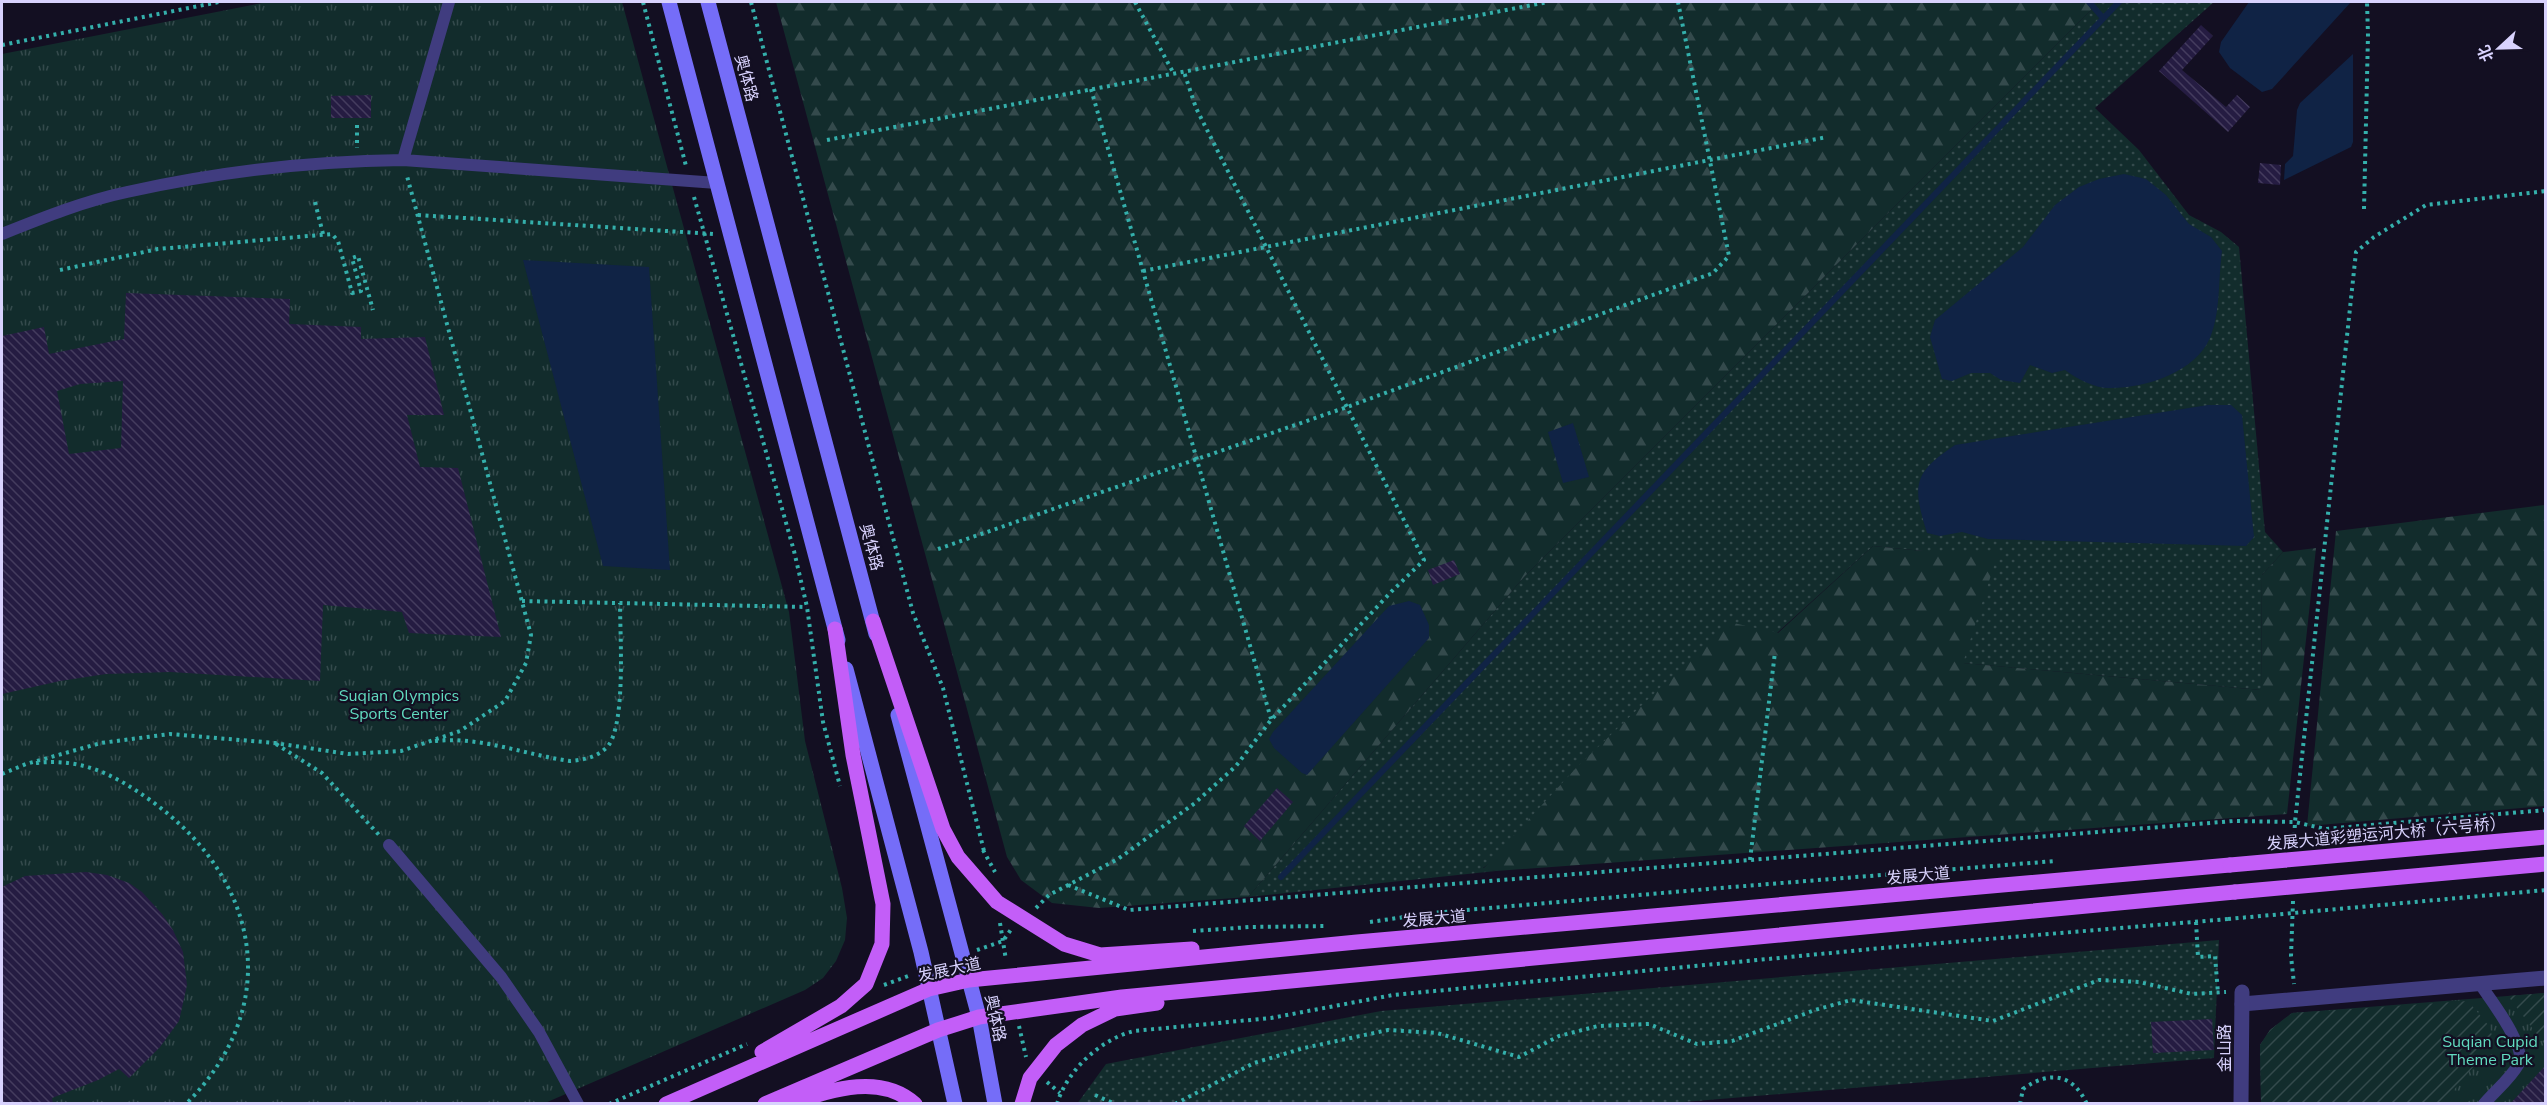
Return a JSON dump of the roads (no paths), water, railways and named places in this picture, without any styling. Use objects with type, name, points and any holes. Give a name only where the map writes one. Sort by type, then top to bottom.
[{"type":"main road","points":[[669,2],[836,629],[929,989],[955,1104]]},
{"type":"main road","name":"奥体路","points":[[708,2],[979,1017],[995,1104]]},
{"type":"main road","points":[[873,621],[943,829],[958,857],[997,902],[1031,915],[1064,944],[1100,955],[1220,947],[1357,942]]},
{"type":"main road","points":[[684,1095],[841,1006],[866,984],[882,944],[883,904],[853,755],[836,629]]},
{"type":"main road","name":"发展大道彩塑运河大桥（六号桥）","points":[[2230,866],[2546,837]]},
{"type":"main road","points":[[765,1104],[938,1030],[979,1017],[1122,997],[2546,864]]},
{"type":"main road","name":"发展大道","points":[[666,1104],[929,989],[969,980],[1357,942],[2230,866]]},
{"type":"main road","points":[[1022,1104],[1030,1078],[1056,1045],[1082,1025],[1116,1009],[1358,974]]},
{"type":"main road","points":[[789,1104],[831,1090],[863,1085],[891,1090],[907,1096],[915,1104]]},
{"type":"street","points":[[2480,984],[2546,978]]},
{"type":"street","name":"金山路","points":[[2241,1104],[2242,998],[2295,999],[2480,984]]},
{"type":"lane","points":[[403,160],[449,2]]},
{"type":"lane","points":[[2,234],[39,219],[125,192],[221,175],[358,161],[403,160],[717,183]]},
{"type":"lane","points":[[389,845],[501,977],[539,1032],[578,1104]]},
{"type":"lane","points":[[2480,984],[2516,1041],[2521,1054],[2520,1064],[2484,1104]]},
{"type":"water","points":[[2249,2],[2351,2],[2272,89],[2262,92],[2230,68],[2219,52],[2221,42]]},
{"type":"water","points":[[2353,54],[2353,142],[2351,147],[2284,180],[2285,164],[2293,156],[2297,110],[2300,103]]},
{"type":"water","points":[[2124,174],[2146,179],[2166,195],[2189,224],[2211,237],[2222,251],[2214,328],[2203,350],[2181,369],[2168,376],[2125,387],[2099,387],[2065,370],[2052,373],[2030,365],[2020,383],[2001,380],[1990,373],[1971,373],[1952,381],[1942,379],[1930,337],[1935,320],[2023,247],[2055,205],[2079,187],[2099,179]]},
{"type":"water","points":[[523,260],[649,267],[670,570],[603,566]]},
{"type":"water","points":[[2208,405],[2231,405],[2242,415],[2254,537],[2246,546],[1988,539],[1962,532],[1940,536],[1927,533],[1919,503],[1920,481],[1931,464],[1955,445]]},
{"type":"water","points":[[1573,423],[1589,477],[1563,483],[1548,432]]},
{"type":"water","points":[[1409,601],[1420,605],[1429,625],[1429,638],[1307,775],[1302,773],[1274,748],[1269,739],[1273,732],[1389,606]]},
{"type":"waterway","points":[[2089,2],[2103,18]]},
{"type":"waterway","points":[[1281,877],[2119,2]]},
{"type":"park label","name":"Suqian Olympics Sports Center","points":[[399,704]]},
{"type":"park label","name":"Suqian Cupid Theme Park","points":[[2490,1050]]}]
